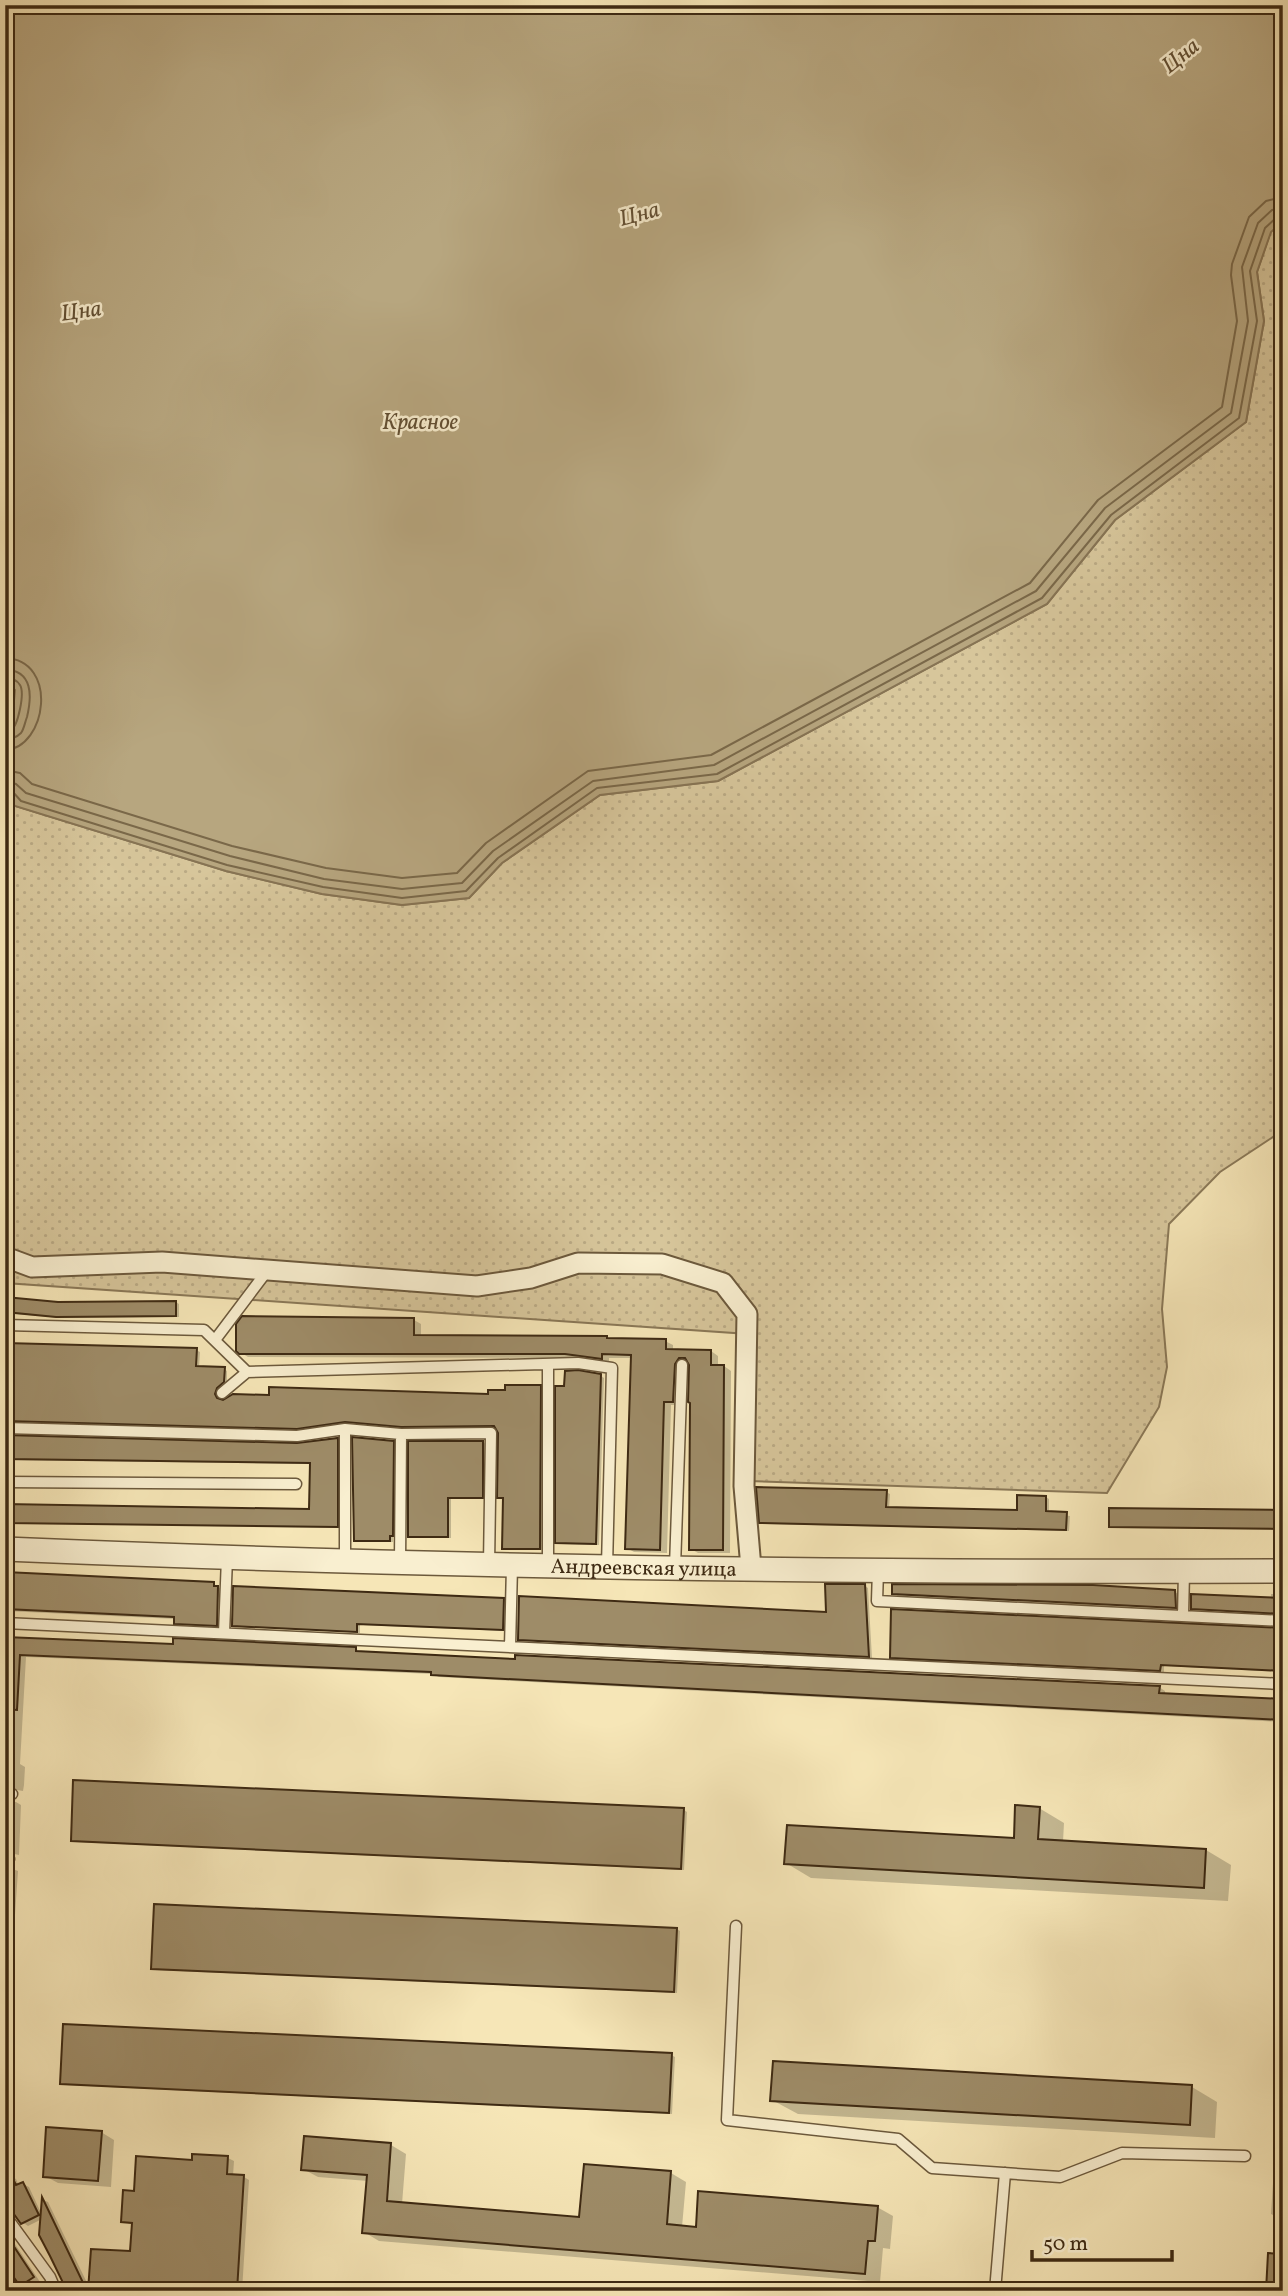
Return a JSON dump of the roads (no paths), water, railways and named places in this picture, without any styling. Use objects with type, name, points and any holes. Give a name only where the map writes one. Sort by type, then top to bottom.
[{"type":"street","points":[[5,1257],[32,1267],[162,1262],[477,1286],[531,1278],[578,1262],[662,1264],[723,1283],[747,1314],[744,1486],[751,1568]]},
{"type":"street","name":"Андреевская улица","points":[[5,1549],[548,1567],[1283,1572]]},
{"type":"lane","points":[[215,1340],[268,1270]]},
{"type":"lane","points":[[5,1325],[204,1330],[247,1372]]},
{"type":"lane","points":[[222,1392],[247,1372],[578,1363],[612,1368],[607,1566]]},
{"type":"lane","points":[[548,1365],[548,1567]]},
{"type":"lane","points":[[675,1567],[682,1365]]},
{"type":"lane","points":[[5,1428],[297,1436],[345,1429],[401,1434],[491,1433],[489,1565]]},
{"type":"lane","points":[[345,1429],[345,1562]]},
{"type":"lane","points":[[400,1563],[401,1434]]},
{"type":"lane","points":[[5,1482],[296,1484]]},
{"type":"lane","points":[[224,1633],[227,1558]]},
{"type":"lane","points":[[510,1647],[512,1566]]},
{"type":"lane","points":[[878,1569],[877,1601],[1283,1621]]},
{"type":"lane","points":[[1183,1616],[1184,1572]]},
{"type":"lane","points":[[5,1623],[1283,1684]]},
{"type":"lane","points":[[736,1926],[727,2120],[898,2139],[932,2168],[1060,2177],[1122,2153],[1245,2156]]},
{"type":"lane","points":[[995,2291],[1005,2173]]},
{"type":"lane","points":[[5,2216],[50,2277],[56,2291]]},
{"type":"water","name":"Красное","points":[[5,5],[1283,5],[1283,221],[1271,232],[1257,272],[1264,321],[1246,422],[1115,520],[1047,604],[718,781],[600,795],[502,863],[469,898],[402,905],[322,894],[226,871],[15,806],[5,793],[5,727],[14,704],[15,690],[5,683]]},
{"type":"water label","name":"Цна","points":[[1180,55]]},
{"type":"water label","name":"Цна","points":[[639,213]]},
{"type":"water label","name":"Цна","points":[[81,310]]}]
